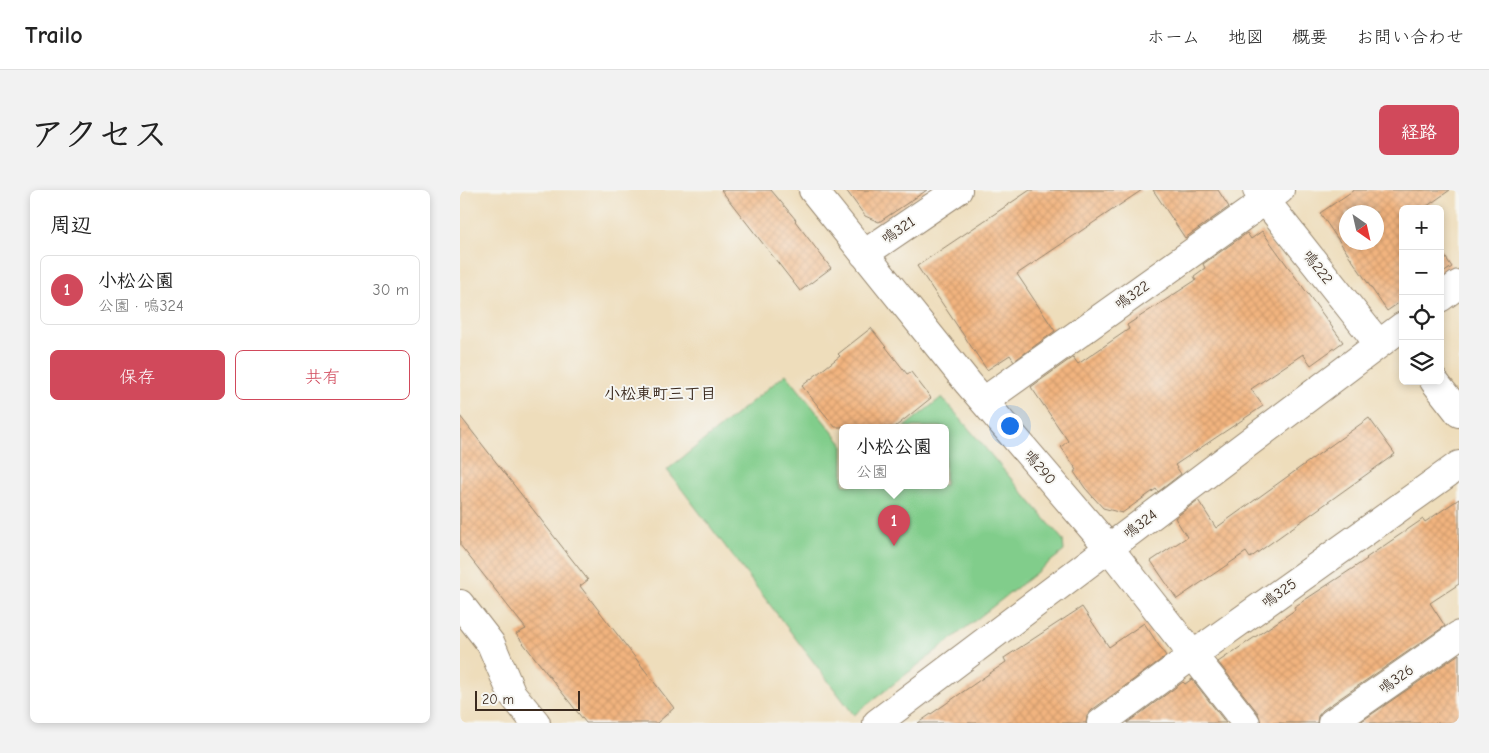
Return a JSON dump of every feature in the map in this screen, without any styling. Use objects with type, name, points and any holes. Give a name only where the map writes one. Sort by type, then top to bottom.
[{"type":"street","name":"鳴290","points":[[813,190],[984,401],[1109,548],[1246,723]]},
{"type":"street","name":"鳴321","points":[[864,254],[958,190]]},
{"type":"street","name":"鳴222","points":[[1267,194],[1395,335]]},
{"type":"street","name":"鳴322","points":[[984,401],[1267,194]]},
{"type":"street","points":[[1444,295],[1459,284]]},
{"type":"street","name":"鳴324","points":[[877,723],[1395,335]]},
{"type":"street","points":[[1437,385],[1459,413]]},
{"type":"street","name":"鳴325","points":[[1101,723],[1459,465]]},
{"type":"street","points":[[460,604],[491,644],[512,694],[536,723]]},
{"type":"street","name":"鳴326","points":[[1332,723],[1459,635]]},
{"type":"green space","points":[[786,374],[839,440],[839,489],[949,489],[949,424],[908,424],[942,397],[1063,540],[1064,551],[854,715],[667,470]]},
{"type":"building","points":[[721,190],[771,190],[796,220],[831,268],[800,291]]},
{"type":"building","points":[[846,190],[927,190],[879,222],[865,216]]},
{"type":"building","points":[[1030,190],[1142,190],[1017,274],[1055,331],[1014,361],[1010,355],[987,370],[917,266]]},
{"type":"building","points":[[1153,190],[1218,190],[1229,207],[1185,238]]},
{"type":"building","points":[[1354,190],[1450,190],[1429,205],[1399,205],[1399,303],[1387,311],[1345,250],[1384,250],[1384,205],[1339,205],[1339,241],[1320,213]]},
{"type":"building","points":[[1262,231],[1343,342],[1311,365],[1303,354],[1251,389],[1263,406],[1175,465],[1181,474],[1158,492],[1156,489],[1122,513],[1103,508],[1074,472],[1077,470],[1061,447],[1068,441],[1031,387],[1073,357],[1078,364],[1129,329],[1127,325],[1196,280],[1194,276],[1205,268],[1203,264],[1247,233],[1251,239]]},
{"type":"building","points":[[1444,255],[1452,267],[1444,272]]},
{"type":"building","points":[[871,328],[907,374],[911,372],[931,398],[899,424],[839,424],[839,427],[835,427],[802,386],[840,356],[838,354]]},
{"type":"building","points":[[460,416],[588,580],[580,586],[674,708],[657,723],[586,723],[516,634],[526,629],[460,545]]},
{"type":"building","points":[[1369,418],[1395,454],[1250,558],[1246,552],[1177,599],[1151,561],[1187,537],[1175,518],[1198,500],[1216,528]]},
{"type":"building","points":[[1459,499],[1459,584],[1430,603],[1445,626],[1323,710],[1318,716],[1317,723],[1261,723],[1258,713],[1218,662],[1295,610],[1294,607],[1423,519],[1425,522]]},
{"type":"building","points":[[1082,607],[1109,647],[1144,623],[1166,656],[1092,710],[1087,716],[1086,723],[918,723],[1006,662],[1004,658]]},
{"type":"building","points":[[1459,654],[1459,723],[1359,723]]},
{"type":"building","points":[[1192,679],[1226,723],[1127,723],[1183,682],[1185,684]]},
{"type":"place","name":"小松公園","points":[[894,546]]},
{"type":"district","name":"小松東町三丁目","points":[[660,394]]}]
